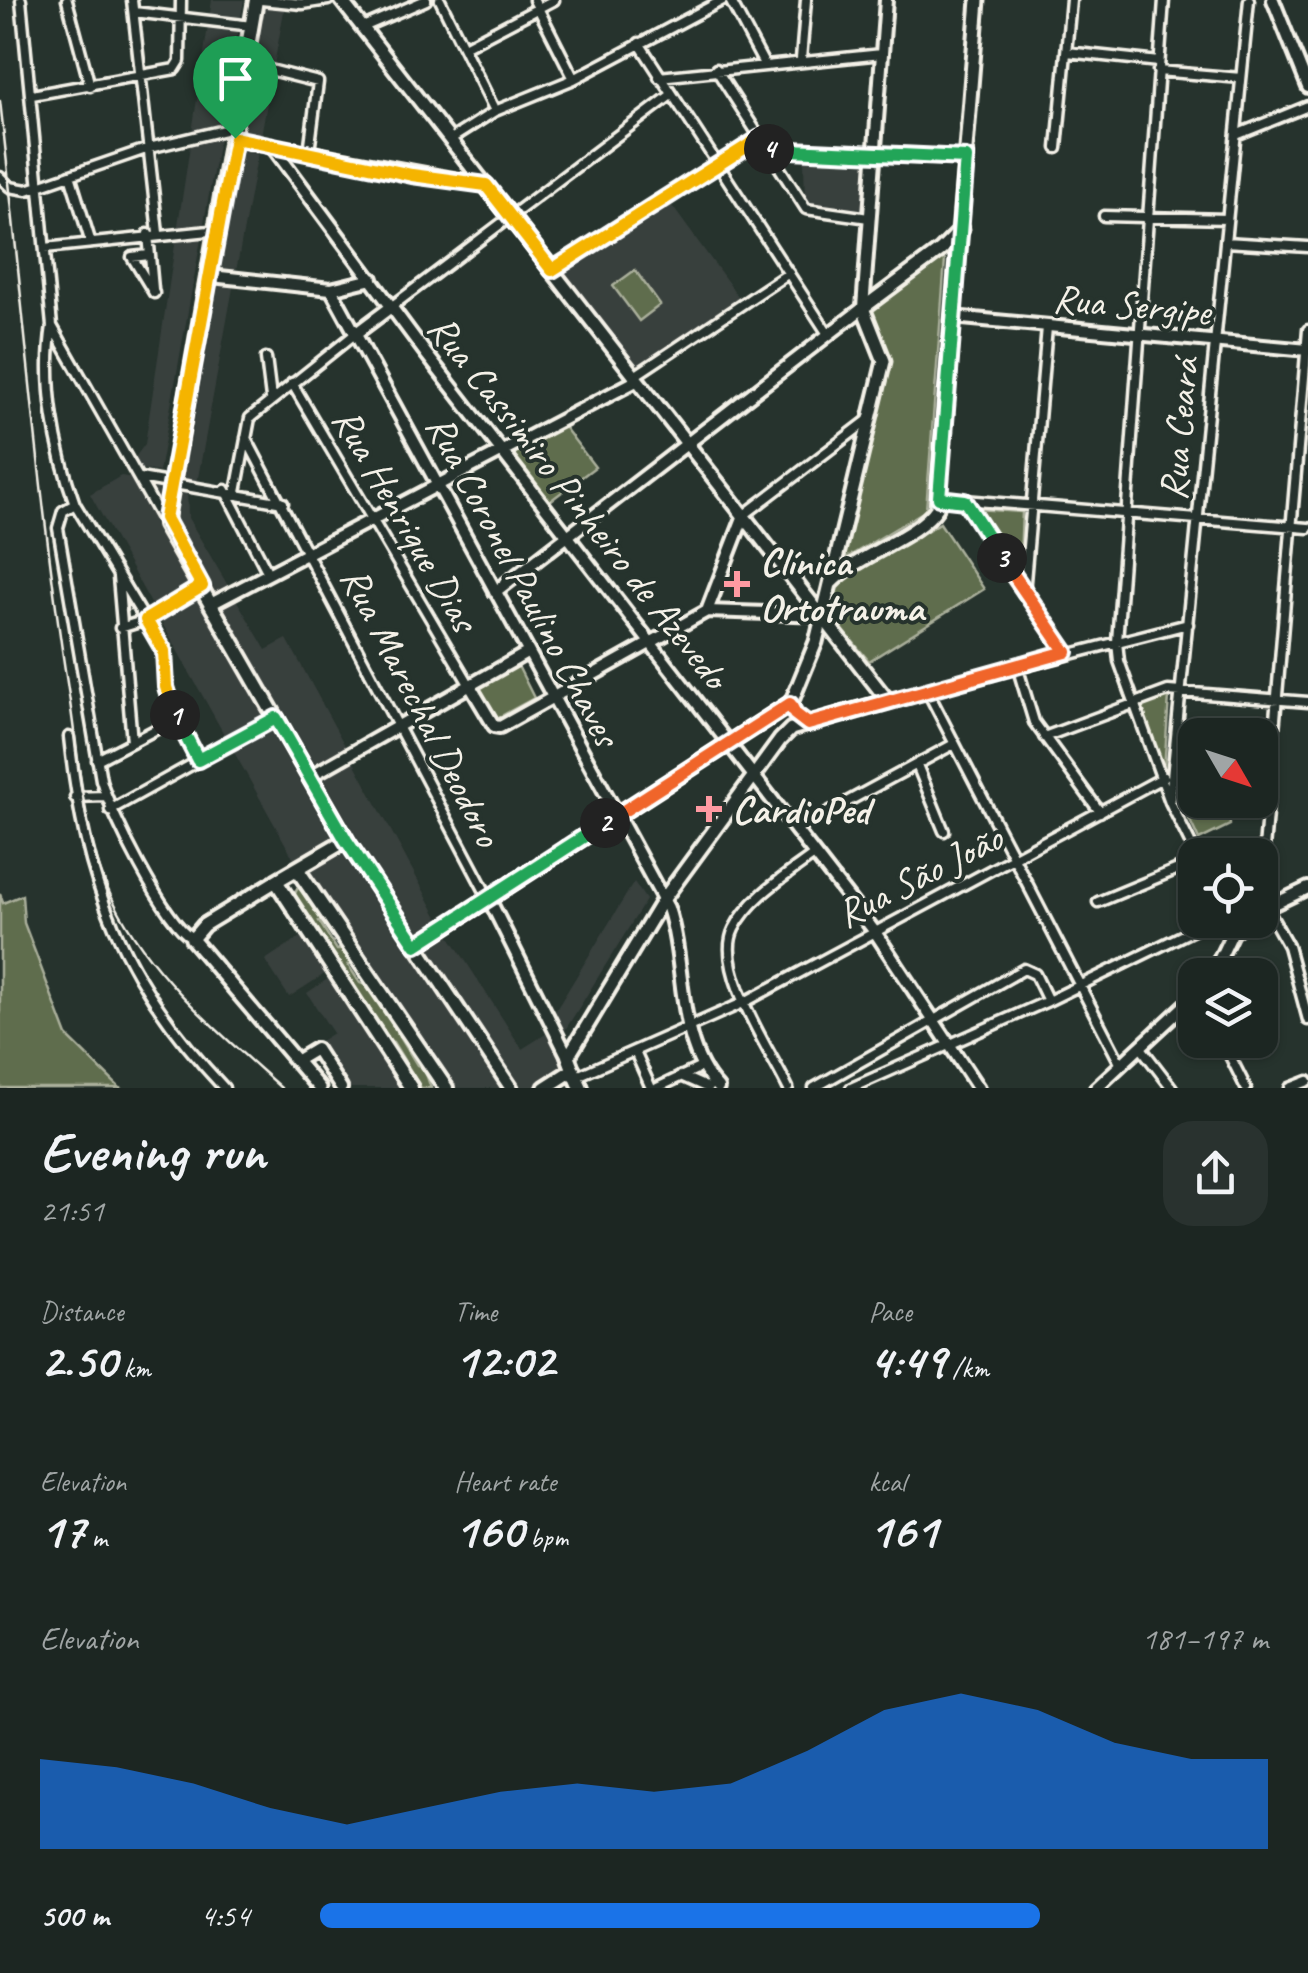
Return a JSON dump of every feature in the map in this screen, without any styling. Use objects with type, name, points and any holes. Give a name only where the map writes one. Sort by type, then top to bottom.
[{"type":"main road","points":[[258,0],[165,525],[346,840],[511,1088]]},
{"type":"main road","points":[[341,0],[888,700],[791,729],[663,900],[610,981],[574,1073],[545,1088]]},
{"type":"main road","points":[[830,584],[848,564],[934,514],[939,498],[978,0]]},
{"type":"main road","points":[[416,945],[790,704],[816,642],[884,360],[863,308],[942,250],[962,229]]},
{"type":"main road","points":[[942,250],[957,274]]},
{"type":"main road","points":[[837,551],[848,564]]},
{"type":"main road","points":[[816,642],[824,635],[840,638]]},
{"type":"main road","points":[[862,709],[873,690],[868,676]]},
{"type":"main road","points":[[790,704],[808,724]]},
{"type":"main road","points":[[319,1088],[192,937],[346,840]]},
{"type":"main road","points":[[297,869],[446,1088]]},
{"type":"main road","points":[[276,881],[411,1088]]},
{"type":"street","points":[[21,0],[52,326],[47,367],[65,477],[75,504],[164,651],[166,687],[176,718],[198,760]]},
{"type":"street","points":[[67,0],[90,86]]},
{"type":"street","points":[[132,0],[148,148],[154,293],[132,257],[150,255]]},
{"type":"street","points":[[32,95],[169,73],[180,61],[181,0]]},
{"type":"street","points":[[258,0],[302,4],[328,0]]},
{"type":"street","points":[[363,27],[426,0]]},
{"type":"street","points":[[440,0],[496,111]]},
{"type":"street","points":[[464,47],[536,4],[554,0]]},
{"type":"street","points":[[450,139],[496,111],[574,78],[726,0],[764,64]]},
{"type":"street","points":[[801,59],[806,0]]},
{"type":"street","points":[[494,592],[863,308],[886,0]]},
{"type":"street","points":[[1057,148],[1071,0]]},
{"type":"street","points":[[1164,0],[1123,516],[1117,642],[1170,802],[1187,838]]},
{"type":"street","name":"Rua Ceará","points":[[1170,802],[1248,0]]},
{"type":"street","points":[[1273,0],[1308,87]]},
{"type":"street","points":[[536,4],[574,78]]},
{"type":"street","points":[[134,12],[252,26]]},
{"type":"street","points":[[639,43],[828,334]]},
{"type":"street","points":[[1067,52],[1241,78]]},
{"type":"street","points":[[659,77],[801,59],[882,54]]},
{"type":"street","points":[[246,64],[318,82],[309,152]]},
{"type":"street","points":[[716,70],[810,212],[869,218]]},
{"type":"street","points":[[236,492],[250,418],[271,398],[508,214],[670,95]]},
{"type":"street","points":[[1236,135],[1308,106]]},
{"type":"street","points":[[0,177],[20,190],[148,148],[236,133],[272,146],[412,175],[486,185]]},
{"type":"street","points":[[552,270],[760,138]]},
{"type":"street","name":"Rua Cassimiro Pinheiro de Azevedo","points":[[272,146],[500,448],[651,639],[752,777],[875,932],[978,1088]]},
{"type":"street","points":[[768,149],[966,158]]},
{"type":"street","points":[[70,174],[90,240]]},
{"type":"street","points":[[1104,216],[1227,218]]},
{"type":"street","points":[[45,248],[90,240],[220,230]]},
{"type":"street","points":[[1225,242],[1308,247]]},
{"type":"street","points":[[211,604],[634,379],[789,273]]},
{"type":"street","points":[[211,276],[331,289],[372,279]]},
{"type":"street","name":"Rua Coronel Paulino Chaves","points":[[331,289],[525,654],[663,900],[676,932],[692,1047],[700,1068]]},
{"type":"street","name":"Rua Sergipe","points":[[952,317],[1307,350]]},
{"type":"street","points":[[52,326],[165,525]]},
{"type":"street","points":[[1024,593],[1028,506],[1047,327]]},
{"type":"street","points":[[1266,838],[1308,330]]},
{"type":"street","points":[[266,358],[271,398]]},
{"type":"street","name":"Rua Henrique Dias","points":[[292,384],[469,684]]},
{"type":"street","points":[[707,611],[744,516],[871,418]]},
{"type":"street","name":"Rua Marechal Deodoro","points":[[246,438],[489,899],[574,1073]]},
{"type":"street","points":[[140,478],[283,503]]},
{"type":"street","points":[[225,490],[267,571]]},
{"type":"street","points":[[939,498],[1123,516],[1308,528]]},
{"type":"street","points":[[965,501],[1066,652]]},
{"type":"street","points":[[75,504],[63,511],[58,528],[106,796],[110,810],[178,927],[192,937]]},
{"type":"street","points":[[118,577],[132,742]]},
{"type":"street","points":[[120,628],[146,620],[202,586]]},
{"type":"street","points":[[469,684],[497,728],[707,611],[823,615]]},
{"type":"street","points":[[888,700],[1188,624]]},
{"type":"street","points":[[308,777],[525,654]]},
{"type":"street","points":[[1017,666],[1034,722],[1100,812]]},
{"type":"street","points":[[1044,737],[1134,700],[1183,691],[1308,702]]},
{"type":"street","points":[[928,692],[1122,1066]]},
{"type":"street","points":[[98,760],[176,718]]},
{"type":"street","points":[[110,810],[276,718]]},
{"type":"street","points":[[69,737],[76,797],[92,871],[144,992],[176,1038],[224,1088]]},
{"type":"street","points":[[795,830],[954,744]]},
{"type":"street","points":[[917,764],[944,831]]},
{"type":"street","name":"Rua São João","points":[[574,1073],[635,1052],[744,1003],[1172,773]]},
{"type":"street","points":[[76,797],[106,796]]},
{"type":"street","points":[[788,1088],[744,1003],[733,963],[732,931],[750,907],[814,855]]},
{"type":"street","points":[[1098,902],[1178,866]]},
{"type":"street","points":[[1278,899],[1308,888]]},
{"type":"street","points":[[1278,931],[1288,946],[1308,1020]]},
{"type":"street","points":[[851,1088],[1048,1002],[1178,937]]},
{"type":"street","points":[[814,1088],[1024,969],[1035,974],[1048,1002]]},
{"type":"street","points":[[1096,1088],[1178,1013]]},
{"type":"street","points":[[1142,1049],[1172,1088]]},
{"type":"street","points":[[296,1061],[316,1050],[341,1088]]},
{"type":"street","points":[[635,1052],[654,1088],[700,1068],[718,1088]]},
{"type":"street","points":[[1231,1058],[1246,1088]]},
{"type":"street","points":[[681,1076],[708,1088]]},
{"type":"street","points":[[1290,1088],[1308,1081]]},
{"type":"shaded area","points":[[212,0],[244,0],[159,472],[139,469],[133,460],[145,444]]},
{"type":"shaded area","points":[[259,0],[286,0],[197,483],[174,479]]},
{"type":"shaded area","points":[[804,160],[866,164],[863,215],[810,211],[805,202]]},
{"type":"shaded area","points":[[667,199],[740,299],[638,371],[559,268]]},
{"type":"shaded area","points":[[121,476],[187,487],[188,518],[266,650],[287,639],[440,921],[522,1049],[546,1034],[565,1068],[535,1088],[450,1088],[301,872],[90,494]]},
{"type":"shaded area","points":[[634,882],[646,900],[562,1035],[551,1018]]},
{"type":"shaded area","points":[[302,936],[326,973],[289,997],[265,960]]},
{"type":"shaded area","points":[[332,976],[406,1088],[346,1088],[317,1043],[333,1033],[307,993]]},
{"type":"green space","points":[[938,255],[945,260],[926,510],[848,557],[842,554],[886,361],[864,314]]},
{"type":"green space","points":[[635,270],[660,305],[639,321],[613,286]]},
{"type":"green space","points":[[562,424],[595,467],[546,504],[505,453]]},
{"type":"green space","points":[[976,509],[1022,512],[1019,581]]},
{"type":"green space","points":[[940,523],[984,589],[869,661],[830,614],[838,583]]},
{"type":"green space","points":[[517,664],[534,698],[492,721],[474,687]]},
{"type":"green space","points":[[1169,697],[1164,770],[1139,706]]},
{"type":"green space","points":[[1189,818],[1229,818],[1230,825],[1198,838]]},
{"type":"green space","points":[[298,887],[324,919],[319,921],[337,950],[345,950],[355,964],[348,965],[360,983],[369,986],[417,1065],[424,1068],[431,1088],[421,1088],[393,1042],[385,1041],[293,898]]},
{"type":"green space","points":[[0,894],[3,903],[22,895],[24,923],[67,1036],[120,1088],[0,1088]]},
{"type":"railway","points":[[0,101],[48,548],[95,853],[114,902],[148,955],[189,1002],[281,1088]]},
{"type":"place","name":"Clínica Ortotrauma","points":[[737,584]]},
{"type":"place","name":"CardioPed","points":[[709,809]]},
{"type":"route","points":[[235,138],[412,175],[486,185],[552,270],[760,138],[768,149],[966,158],[939,498],[965,501],[1066,652],[808,724],[790,704],[416,945],[346,840],[276,718],[198,760],[176,718],[166,687],[164,651],[146,620],[202,586],[165,525],[165,518],[235,138]]}]
